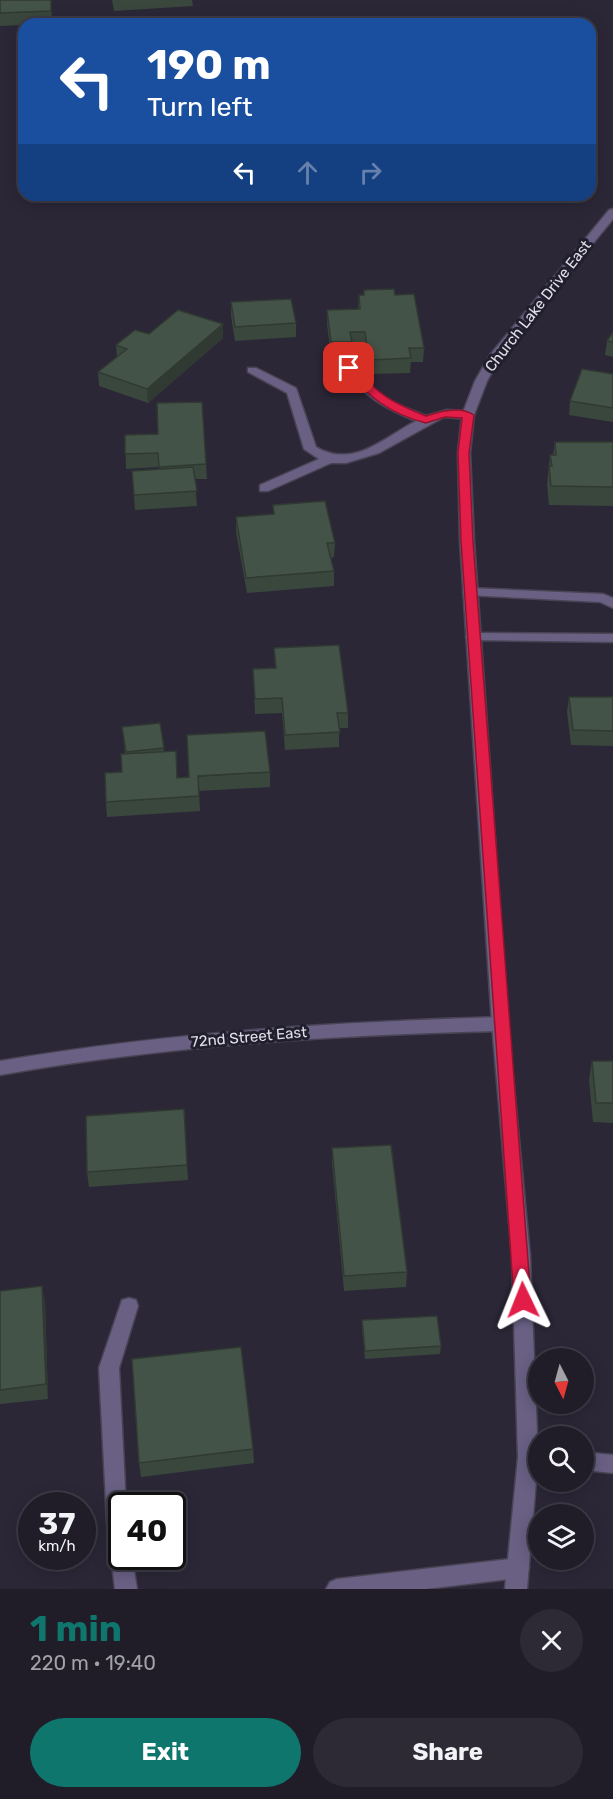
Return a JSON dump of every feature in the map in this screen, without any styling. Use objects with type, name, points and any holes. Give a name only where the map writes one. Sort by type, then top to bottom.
[{"type":"street","name":"Church Lake Drive East","points":[[531,1426],[521,1256],[500,1024],[473,637],[464,453],[468,415],[481,381],[496,355],[613,212]]},
{"type":"street","points":[[349,368],[374,395],[392,406],[426,420]]},
{"type":"street","points":[[252,370],[292,391],[310,448],[329,459]]},
{"type":"street","points":[[264,488],[329,459],[358,456],[390,443],[426,420],[444,413],[468,415]]},
{"type":"street","points":[[470,592],[603,598],[613,604]]},
{"type":"street","points":[[473,637],[613,638]]},
{"type":"street","name":"72nd Street East","points":[[0,1068],[79,1053],[332,1030],[500,1024]]},
{"type":"street","points":[[126,1589],[117,1522],[109,1368],[129,1306]]},
{"type":"street","points":[[594,1462],[613,1464]]},
{"type":"street","name":"Church Lake Drive East","points":[[516,1589],[529,1492]]},
{"type":"street","points":[[337,1589],[519,1568]]},
{"type":"building","points":[[0,0],[51,0],[51,11],[0,13]]},
{"type":"building","points":[[394,289],[395,295],[414,294],[424,348],[409,348],[411,358],[369,360],[365,332],[350,332],[352,342],[331,342],[327,310],[360,309],[359,295],[364,295],[364,290]]},
{"type":"building","points":[[291,299],[296,323],[235,327],[231,302]]},
{"type":"building","points":[[178,310],[223,324],[147,389],[98,372],[127,349],[116,345],[135,330],[149,334]]},
{"type":"building","points":[[613,332],[613,342],[607,341]]},
{"type":"building","points":[[582,369],[613,374],[613,408],[570,401]]},
{"type":"building","points":[[202,402],[206,464],[159,467],[158,453],[125,454],[125,435],[158,434],[157,403]]},
{"type":"building","points":[[555,442],[613,442],[613,487],[551,486],[550,455],[556,455]]},
{"type":"building","points":[[193,467],[197,491],[134,495],[132,471]]},
{"type":"building","points":[[325,501],[335,543],[327,543],[334,571],[246,578],[236,517],[274,514],[273,505]]},
{"type":"building","points":[[339,645],[348,713],[337,713],[340,732],[285,735],[282,698],[255,699],[253,669],[276,668],[274,648]]},
{"type":"building","points":[[569,697],[613,697],[613,731],[573,730]]},
{"type":"building","points":[[160,723],[164,748],[126,752],[122,727]]},
{"type":"building","points":[[265,731],[270,772],[198,776],[199,796],[106,802],[105,773],[122,772],[121,754],[176,751],[177,778],[189,777],[187,735]]},
{"type":"building","points":[[592,1061],[613,1061],[613,1103],[596,1103]]},
{"type":"building","points":[[184,1109],[187,1165],[87,1172],[86,1116]]},
{"type":"building","points":[[391,1145],[407,1272],[344,1276],[332,1148]]},
{"type":"building","points":[[42,1286],[46,1384],[0,1390],[0,1291]]},
{"type":"building","points":[[437,1316],[441,1346],[365,1351],[362,1320]]},
{"type":"building","points":[[241,1347],[253,1449],[139,1463],[132,1359]]},
{"type":"route","points":[[349,368],[374,395],[392,406],[426,420],[444,413],[468,415],[464,453],[467,541],[500,1024],[523,1300]]}]
